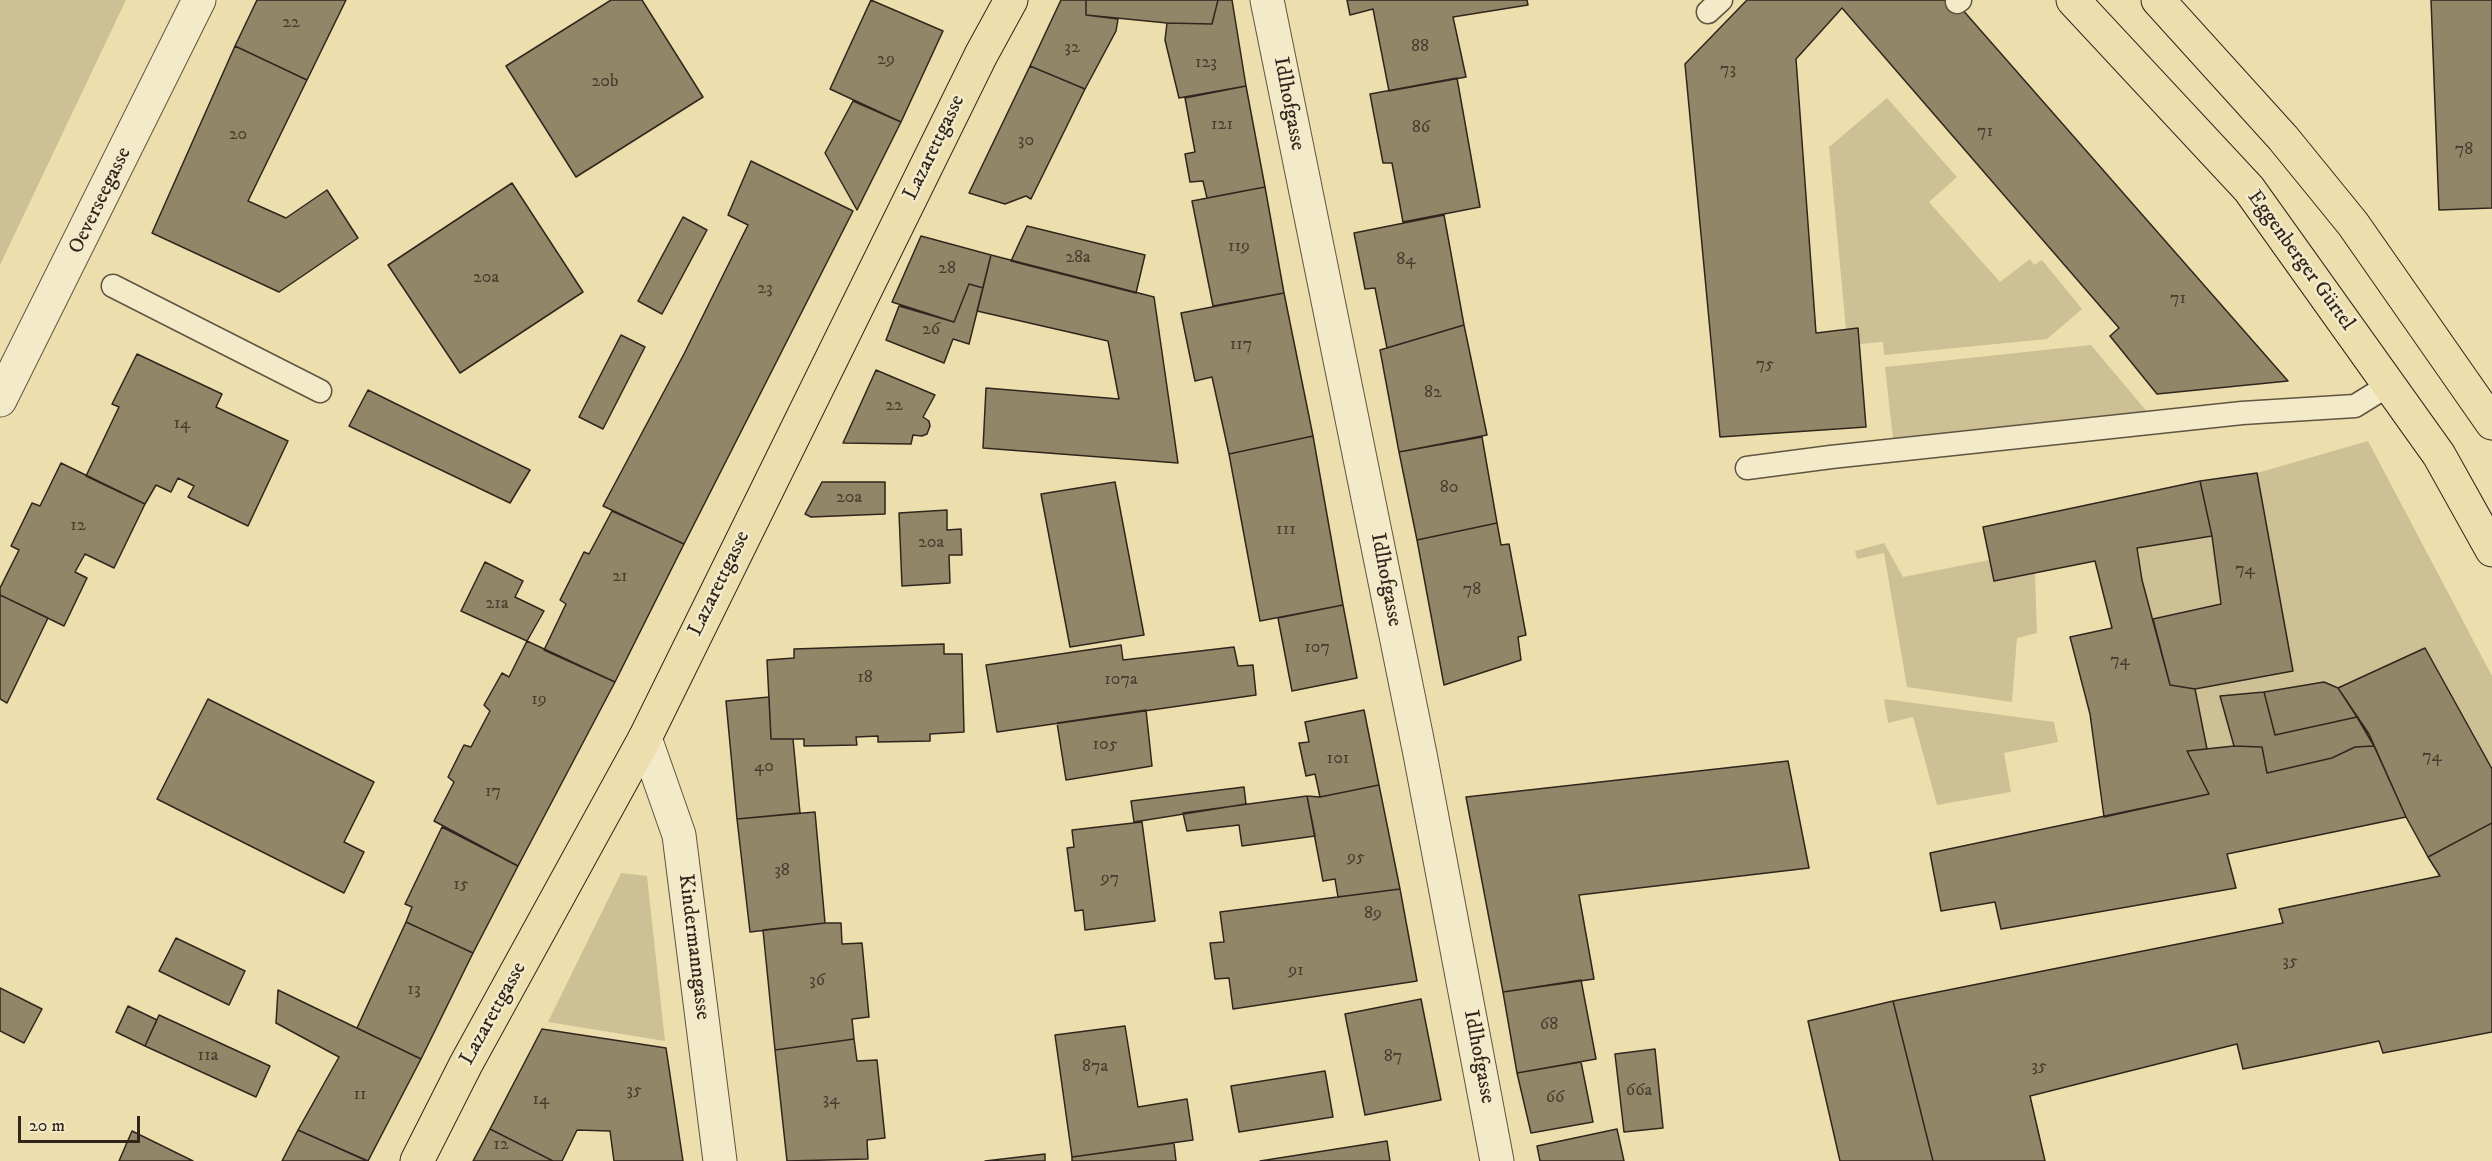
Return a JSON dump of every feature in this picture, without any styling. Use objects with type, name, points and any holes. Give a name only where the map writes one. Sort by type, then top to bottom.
[{"type":"main road","name":"Lazarettgasse","points":[[417,1161],[466,1064],[645,738],[790,440],[981,55],[1011,0]]},
{"type":"main road","name":"Eggenberger Gürtel","points":[[2073,0],[2249,189],[2439,455],[2492,550]]},
{"type":"main road","points":[[2158,0],[2283,138],[2353,224],[2492,423]]},
{"type":"street","name":"Oeverseegasse","points":[[0,400],[199,0]]},
{"type":"street","name":"Idlhofgasse","points":[[1267,0],[1420,754],[1497,1161]]},
{"type":"street","name":"Kindermanngasse","points":[[645,738],[679,835],[720,1161]]},
{"type":"lane","points":[[113,286],[321,391]]},
{"type":"lane","points":[[1747,468],[2242,413],[2355,406],[2390,385]]},
{"type":"shaded area","points":[[0,0],[126,0],[0,265]]},
{"type":"shaded area","points":[[1887,98],[1957,177],[1929,202],[2000,282],[2030,259],[2034,265],[2042,260],[2082,309],[2047,339],[1884,355],[1883,342],[1860,344],[1858,328],[1846,330],[1829,147]]},
{"type":"shaded area","points":[[2091,345],[2149,414],[1893,439],[1885,367]]},
{"type":"shaded area","points":[[2368,441],[2492,676],[2492,769],[2425,648],[2338,688],[2324,682],[2295,689],[2220,697],[2234,746],[2207,749],[2195,689],[2293,671],[2257,473]]},
{"type":"shaded area","points":[[2212,536],[2221,604],[2153,619],[2142,580],[2137,548]]},
{"type":"shaded area","points":[[1884,543],[1903,577],[1989,560],[1994,581],[2035,573],[2037,633],[2017,638],[2012,702],[1907,687],[1884,553],[1857,559],[1855,551]]},
{"type":"shaded area","points":[[1884,699],[2054,722],[2058,742],[2004,753],[2011,792],[1937,805],[1913,717],[1888,723]]},
{"type":"shaded area","points":[[621,873],[647,876],[665,1041],[548,1022]]},
{"type":"building","points":[[257,0],[346,0],[307,80],[235,46]]},
{"type":"building","points":[[611,0],[642,0],[703,97],[576,177],[506,66]]},
{"type":"building","points":[[871,0],[943,31],[901,122],[830,89]]},
{"type":"building","points":[[1061,0],[1086,0],[1086,15],[1118,19],[1116,31],[1085,89],[1030,66]]},
{"type":"building","points":[[1086,0],[1218,0],[1212,24],[1167,23],[1086,15]]},
{"type":"building","points":[[1218,0],[1232,0],[1246,86],[1179,98],[1165,40],[1167,23],[1212,24]]},
{"type":"building","points":[[1347,0],[1527,0],[1528,5],[1453,17],[1466,77],[1389,91],[1373,9],[1350,15]]},
{"type":"building","points":[[1747,0],[1954,0],[2288,381],[2157,394],[2110,336],[2119,328],[1842,8],[1796,59],[1816,333],[1858,328],[1866,427],[1720,437],[1685,64]]},
{"type":"building","points":[[2431,0],[2492,0],[2492,208],[2439,210]]},
{"type":"building","points":[[235,46],[307,80],[248,201],[286,218],[327,190],[358,238],[279,292],[152,233]]},
{"type":"building","points":[[1030,66],[1085,89],[1031,199],[1026,196],[1005,204],[969,193]]},
{"type":"building","points":[[1457,78],[1480,207],[1403,222],[1392,163],[1383,163],[1370,94]]},
{"type":"building","points":[[1246,86],[1265,187],[1207,198],[1203,181],[1190,182],[1185,154],[1195,152],[1185,98]]},
{"type":"building","points":[[853,101],[901,122],[857,210],[825,153]]},
{"type":"building","points":[[751,161],[853,211],[684,544],[603,506],[684,354],[748,225],[728,215]]},
{"type":"building","points":[[512,183],[583,292],[460,373],[388,265]]},
{"type":"building","points":[[1265,187],[1284,293],[1213,306],[1192,201]]},
{"type":"building","points":[[1444,215],[1464,325],[1387,348],[1375,288],[1365,289],[1354,233]]},
{"type":"building","points":[[683,217],[707,230],[662,314],[638,301]]},
{"type":"building","points":[[1027,226],[1145,255],[1136,293],[1011,261]]},
{"type":"building","points":[[921,236],[991,255],[983,288],[969,284],[954,322],[892,302]]},
{"type":"building","points":[[991,255],[1154,297],[1178,463],[983,448],[986,388],[1119,399],[1108,341],[977,311]]},
{"type":"building","points":[[969,284],[983,288],[969,344],[953,339],[944,363],[886,340],[899,306],[954,322]]},
{"type":"building","points":[[1284,293],[1313,436],[1229,454],[1212,377],[1195,381],[1181,313]]},
{"type":"building","points":[[1464,325],[1487,435],[1399,452],[1380,350]]},
{"type":"building","points":[[621,335],[645,347],[603,429],[579,417]]},
{"type":"building","points":[[137,354],[222,394],[216,407],[288,441],[248,526],[188,497],[194,486],[178,478],[171,492],[156,485],[145,504],[86,476],[119,407],[112,404]]},
{"type":"building","points":[[876,370],[935,395],[923,417],[929,421],[927,434],[913,435],[911,444],[843,443]]},
{"type":"building","points":[[368,390],[530,470],[510,503],[349,426]]},
{"type":"building","points":[[1313,436],[1343,605],[1260,621],[1229,454]]},
{"type":"building","points":[[1482,437],[1497,523],[1417,540],[1399,452]]},
{"type":"building","points":[[61,463],[145,504],[114,568],[85,554],[75,572],[87,578],[64,626],[0,595],[0,588],[19,550],[11,546],[32,503],[40,506]]},
{"type":"building","points":[[2257,473],[2293,671],[2195,689],[2170,685],[2153,619],[2221,604],[2212,536],[2200,481]]},
{"type":"building","points":[[2200,481],[2212,536],[2137,548],[2142,580],[2170,685],[2195,689],[2207,749],[2187,751],[2209,794],[2104,817],[2090,714],[2070,637],[2112,628],[2095,561],[1994,581],[1983,527]]},
{"type":"building","points":[[822,482],[885,482],[885,514],[811,517],[805,514]]},
{"type":"building","points":[[1115,482],[1144,635],[1070,647],[1041,494]]},
{"type":"building","points":[[947,510],[947,530],[961,529],[962,555],[949,555],[950,583],[902,586],[899,513]]},
{"type":"building","points":[[612,511],[684,544],[615,682],[544,650],[566,604],[560,600],[584,552],[589,554]]},
{"type":"building","points":[[1497,523],[1501,545],[1509,544],[1526,635],[1518,637],[1521,660],[1444,685],[1417,540]]},
{"type":"building","points":[[485,562],[523,581],[515,597],[544,611],[527,641],[461,611]]},
{"type":"building","points":[[0,595],[48,618],[7,703],[0,699]]},
{"type":"building","points":[[1343,605],[1357,678],[1292,691],[1278,618]]},
{"type":"building","points":[[527,641],[615,682],[518,866],[434,821],[454,782],[448,777],[464,745],[471,747],[490,711],[484,705],[502,673],[509,677]]},
{"type":"building","points":[[944,644],[944,654],[962,654],[964,732],[930,734],[930,741],[878,742],[878,736],[856,737],[857,745],[804,746],[804,739],[771,739],[767,660],[794,658],[794,649]]},
{"type":"building","points":[[1121,645],[1123,660],[1234,647],[1238,666],[1253,665],[1256,695],[997,732],[986,665]]},
{"type":"building","points":[[2425,648],[2492,769],[2492,823],[2428,857],[2406,817],[2369,734],[2338,688]]},
{"type":"building","points":[[2324,682],[2338,688],[2357,717],[2275,735],[2264,692]]},
{"type":"building","points":[[2264,692],[2275,735],[2357,717],[2374,746],[2355,747],[2332,758],[2267,773],[2262,747],[2234,746],[2220,696]]},
{"type":"building","points":[[769,697],[771,739],[793,739],[800,813],[737,819],[726,701]]},
{"type":"building","points":[[208,699],[374,782],[344,842],[364,852],[344,893],[157,799]]},
{"type":"building","points":[[1146,710],[1152,766],[1066,780],[1057,723]]},
{"type":"building","points":[[1364,710],[1379,785],[1320,797],[1315,774],[1306,776],[1299,743],[1309,742],[1305,722]]},
{"type":"building","points":[[2234,746],[2262,747],[2267,773],[2332,758],[2355,747],[2374,746],[2406,817],[2227,854],[2236,888],[2001,929],[1995,902],[1941,911],[1930,853],[2209,794],[2187,751]]},
{"type":"building","points":[[1788,761],[1809,868],[1579,895],[1594,979],[1503,992],[1466,797]]},
{"type":"building","points":[[1379,785],[1400,889],[1338,897],[1335,879],[1323,881],[1307,796],[1320,797]]},
{"type":"building","points":[[1244,787],[1246,804],[1134,822],[1131,801]]},
{"type":"building","points":[[1307,796],[1315,836],[1242,846],[1239,825],[1187,831],[1183,813]]},
{"type":"building","points":[[815,812],[825,923],[750,932],[737,819]]},
{"type":"building","points":[[1142,822],[1155,921],[1085,930],[1083,910],[1075,911],[1067,848],[1074,847],[1072,830]]},
{"type":"building","points":[[2492,823],[2492,1032],[2383,1053],[2379,1041],[2243,1069],[2237,1044],[2030,1096],[2045,1161],[1933,1161],[1893,1001],[2283,923],[2279,909],[2440,876],[2428,857]]},
{"type":"building","points":[[442,827],[518,866],[473,953],[406,922],[412,907],[405,904]]},
{"type":"building","points":[[1400,889],[1417,981],[1233,1009],[1229,978],[1215,979],[1210,943],[1224,942],[1220,912]]},
{"type":"building","points":[[406,922],[473,953],[421,1059],[357,1028]]},
{"type":"building","points":[[841,923],[842,944],[862,943],[869,1017],[852,1019],[854,1039],[775,1050],[763,930]]},
{"type":"building","points":[[176,938],[245,971],[229,1005],[159,971]]},
{"type":"building","points":[[1581,980],[1596,1059],[1517,1073],[1503,992]]},
{"type":"building","points":[[0,988],[42,1009],[24,1043],[0,1031]]},
{"type":"building","points":[[278,990],[421,1059],[368,1161],[298,1130],[339,1057],[276,1023]]},
{"type":"building","points":[[1421,999],[1441,1100],[1365,1115],[1345,1014]]},
{"type":"building","points":[[1893,1001],[1933,1161],[1840,1161],[1808,1021]]},
{"type":"building","points":[[128,1006],[157,1020],[145,1046],[116,1032]]},
{"type":"building","points":[[159,1015],[270,1066],[256,1097],[145,1046]]},
{"type":"building","points":[[1125,1026],[1138,1107],[1187,1099],[1193,1140],[1072,1157],[1055,1035]]},
{"type":"building","points":[[542,1029],[666,1048],[683,1161],[614,1161],[610,1131],[577,1130],[562,1161],[553,1161],[490,1129]]},
{"type":"building","points":[[854,1039],[857,1061],[877,1060],[885,1138],[867,1140],[868,1159],[787,1161],[775,1050]]},
{"type":"building","points":[[1655,1049],[1663,1128],[1624,1132],[1615,1054]]},
{"type":"building","points":[[1581,1062],[1593,1122],[1531,1133],[1517,1073]]},
{"type":"building","points":[[1325,1071],[1333,1117],[1239,1132],[1231,1086]]},
{"type":"building","points":[[490,1129],[553,1161],[473,1161]]},
{"type":"building","points":[[1617,1129],[1624,1161],[1540,1161],[1537,1146]]},
{"type":"building","points":[[298,1130],[367,1161],[282,1161]]},
{"type":"building","points":[[132,1131],[193,1161],[119,1161]]},
{"type":"building","points":[[1387,1141],[1390,1161],[1260,1161]]},
{"type":"building","points":[[1174,1143],[1176,1161],[1072,1161],[1072,1157]]},
{"type":"building","points":[[1045,1154],[1045,1161],[985,1161]]}]
